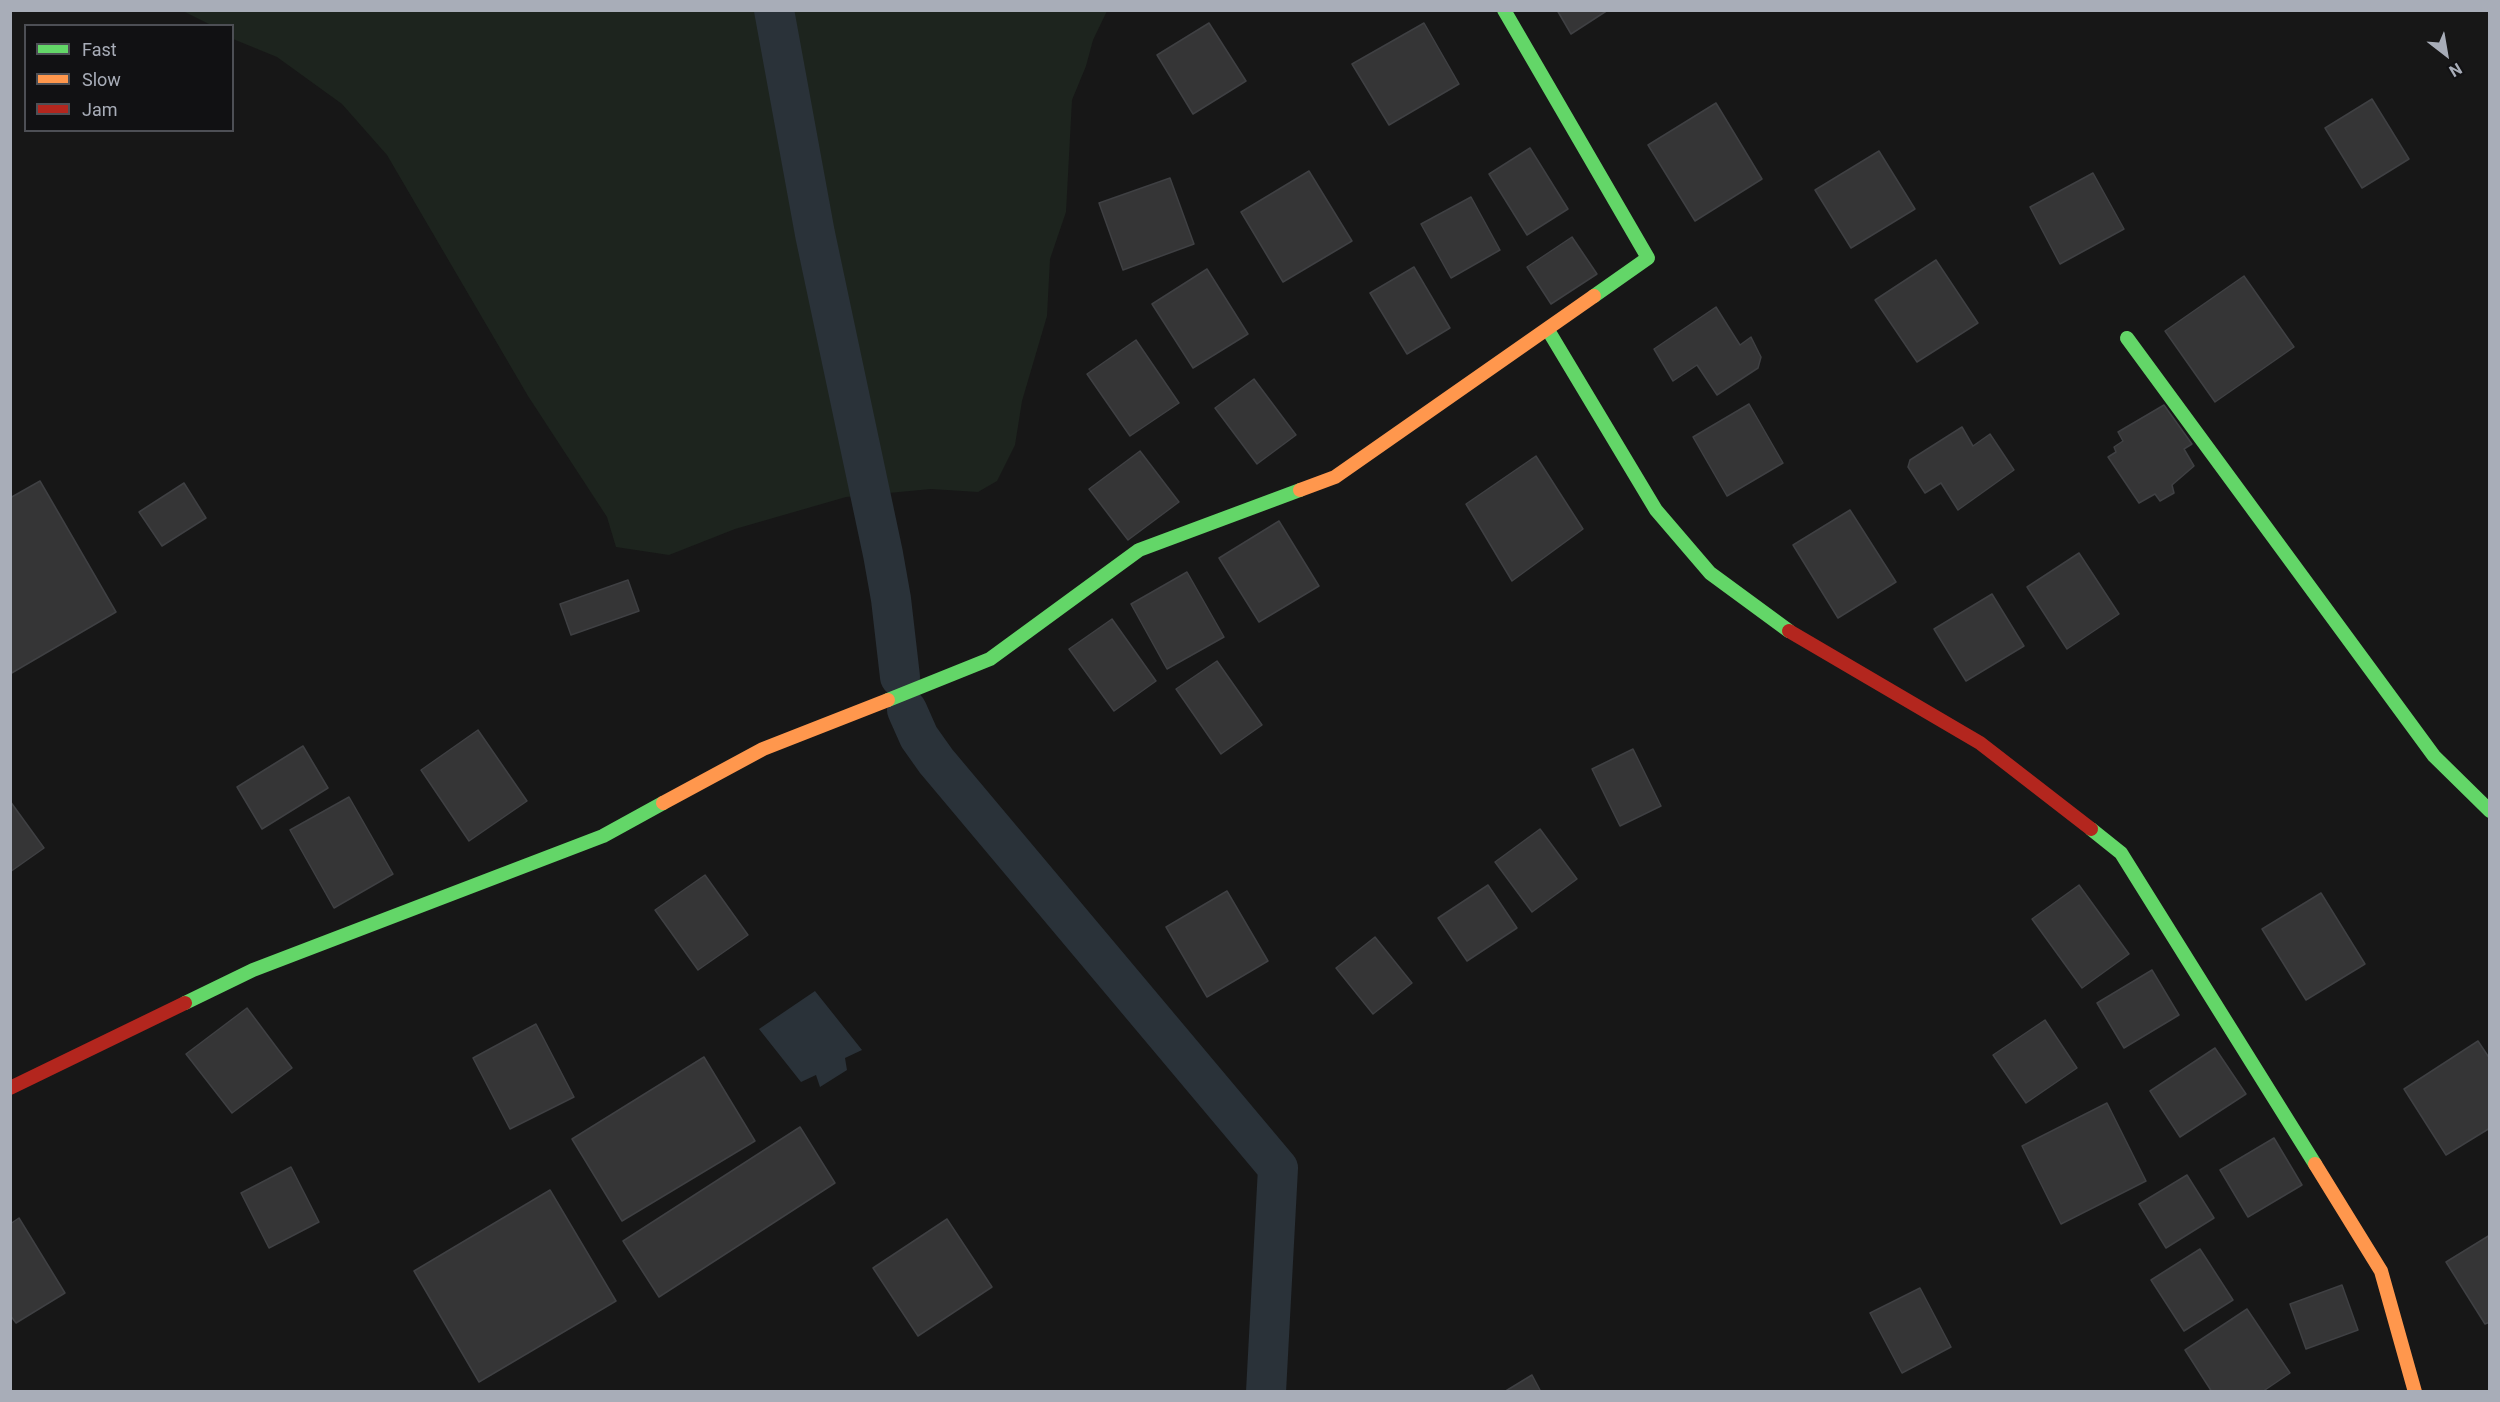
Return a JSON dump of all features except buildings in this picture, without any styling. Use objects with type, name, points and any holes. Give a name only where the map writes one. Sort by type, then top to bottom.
[{"type":"street","points":[[10,1088],[253,970],[603,836],[763,749],[990,659],[1139,550],[1335,477],[1648,258],[1504,10]]},
{"type":"street","points":[[1548,330],[1656,510],[1710,573],[1783,628],[1980,743],[2121,853],[2381,1271],[2415,1392]]},
{"type":"street","points":[[2127,338],[2434,756],[2490,812]]},
{"type":"shaded area","points":[[183,11],[1107,11],[1093,40],[1086,66],[1072,100],[1066,212],[1050,259],[1047,316],[1022,401],[1015,445],[997,481],[978,492],[931,489],[846,497],[735,529],[669,555],[616,547],[607,517],[528,396],[387,155],[342,104],[277,57],[234,39],[234,24],[209,24]]},
{"type":"shaded area","points":[[815,991],[862,1050],[845,1058],[847,1070],[820,1087],[816,1075],[801,1082],[759,1029]]},
{"type":"waterway","points":[[774,10],[815,234],[883,554],[900,677]]},
{"type":"waterway","points":[[891,599],[897,661]]},
{"type":"waterway","points":[[907,710],[919,737],[936,761],[1278,1168],[1266,1392]]},
{"type":"traffic: fast","points":[[1504,10],[1648,258],[1594,296]]},
{"type":"traffic: fast","points":[[1548,330],[1656,510],[1710,573],[1789,631]]},
{"type":"traffic: fast","points":[[2127,338],[2434,756],[2490,811]]},
{"type":"traffic: fast","points":[[888,700],[990,659],[1139,550],[1300,490]]},
{"type":"traffic: fast","points":[[185,1003],[253,970],[603,836],[663,803]]},
{"type":"traffic: fast","points":[[2091,829],[2121,853],[2315,1164]]},
{"type":"traffic: slow","points":[[1300,490],[1335,477],[1594,296]]},
{"type":"traffic: slow","points":[[663,803],[763,749],[888,700]]},
{"type":"traffic: slow","points":[[2315,1164],[2381,1271],[2415,1392]]},
{"type":"traffic: jam","points":[[1789,631],[1980,743],[2091,829]]},
{"type":"traffic: jam","points":[[10,1088],[185,1003]]}]
